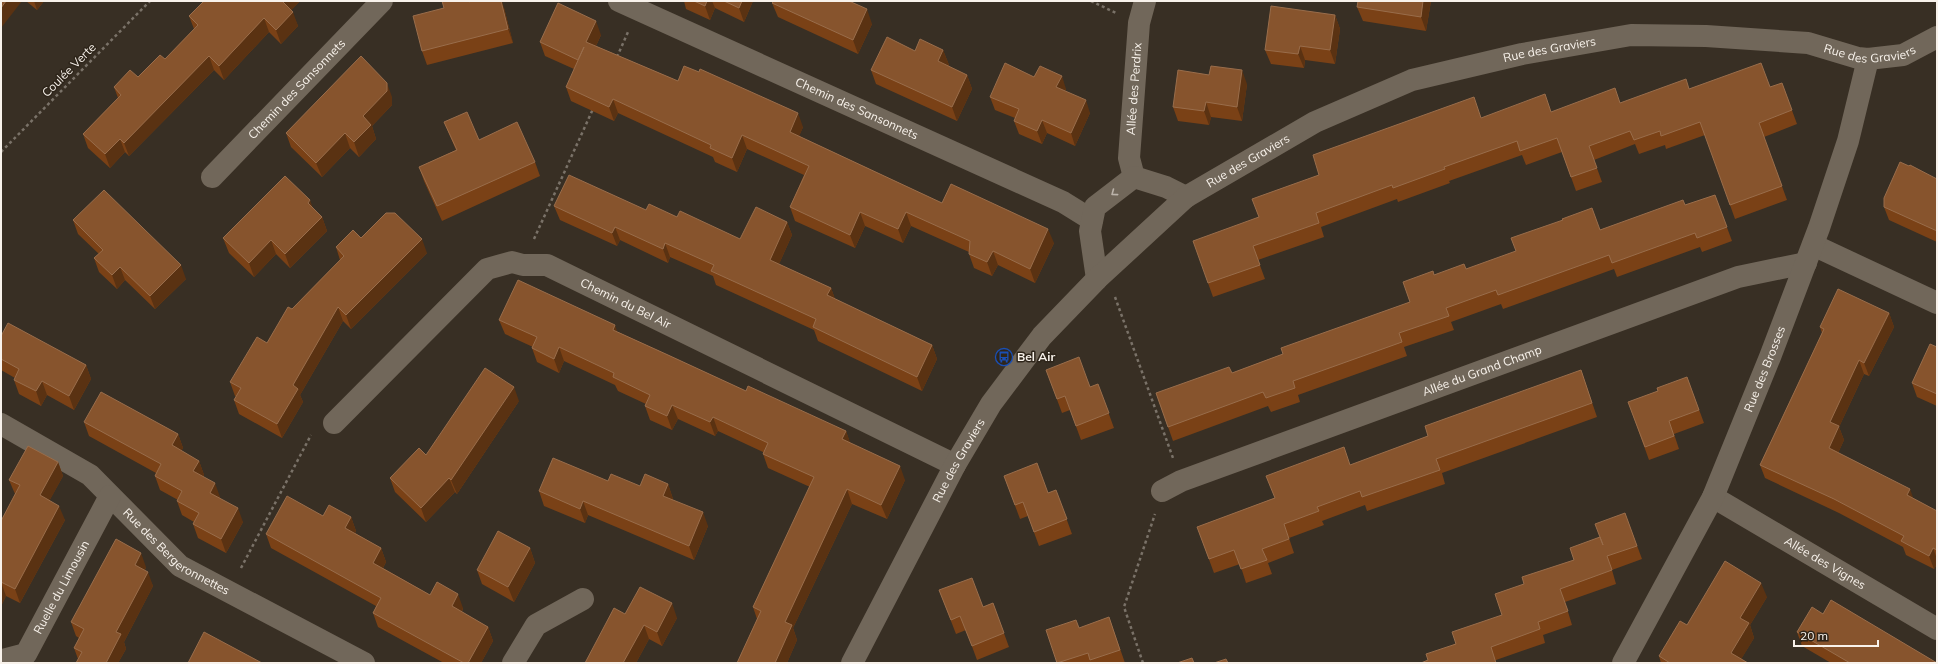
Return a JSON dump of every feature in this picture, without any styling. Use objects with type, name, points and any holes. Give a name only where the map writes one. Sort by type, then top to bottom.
[{"type":"street","name":"Chemin des Sansonnets","points":[[212,177],[382,1]]},
{"type":"street","name":"Allée des Perdrix","points":[[1134,177],[1129,158],[1139,23],[1145,1]]},
{"type":"street","name":"Chemin des Sansonnets","points":[[628,5],[1064,202],[1092,220]]},
{"type":"street","name":"Rue des Graviers","points":[[852,663],[955,465],[991,404],[1042,336],[1097,279],[1186,196],[1315,122],[1412,80],[1522,54],[1638,35],[1706,36],[1808,43],[1858,58],[1868,59],[1903,55],[1937,37]]},
{"type":"street","name":"Rue des Brosses","points":[[1623,663],[1713,497],[1810,254],[1848,141],[1868,59]]},
{"type":"street","points":[[1097,279],[1090,231],[1095,207],[1134,177],[1166,187],[1186,196]]},
{"type":"street","points":[[1810,254],[1937,303]]},
{"type":"street","name":"Allée du Grand Champ","points":[[1162,490],[1181,481],[1738,277],[1810,254]]},
{"type":"street","name":"Chemin du Bel Air","points":[[334,423],[487,269],[512,262],[523,265],[547,265],[955,465]]},
{"type":"street","name":"Rue des Bergeronnettes","points":[[1,424],[90,475],[180,566],[364,663]]},
{"type":"street","name":"Ruelle du Limousin","points":[[1,663],[3,660],[28,659],[110,496]]},
{"type":"street","name":"Allée des Vignes","points":[[1713,497],[1937,629]]},
{"type":"street","points":[[512,663],[536,625],[583,599]]},
{"type":"path","name":"Coulée Verte","points":[[1,152],[150,1]]},
{"type":"path","points":[[615,61],[628,5]]},
{"type":"path","points":[[523,265],[595,105]]},
{"type":"path","points":[[1097,279],[1112,289],[1181,481]]},
{"type":"path","points":[[228,591],[314,431],[334,423]]},
{"type":"path","points":[[1143,663],[1124,607],[1162,490]]},
{"type":"building","points":[[1,1],[6,1],[1,8]]},
{"type":"building","points":[[204,1],[282,1],[293,12],[276,30],[264,18],[219,66],[209,56],[124,143],[120,139],[105,154],[83,134],[121,95],[114,87],[130,70],[138,77],[160,55],[165,59],[198,25],[189,16]]},
{"type":"building","points":[[442,1],[501,1],[508,29],[422,51],[413,16],[444,8]]},
{"type":"building","points":[[694,1],[707,1],[705,6]]},
{"type":"building","points":[[724,1],[742,1],[739,8]]},
{"type":"building","points":[[774,1],[849,1],[867,9],[853,40],[772,3]]},
{"type":"building","points":[[1358,1],[1423,1],[1421,17],[1357,7]]},
{"type":"building","points":[[558,3],[596,21],[586,42],[678,81],[684,66],[699,72],[700,69],[798,113],[790,132],[942,203],[951,184],[1048,229],[1030,269],[993,251],[987,262],[969,254],[970,241],[906,212],[898,229],[860,212],[850,235],[790,207],[809,166],[742,135],[732,158],[710,148],[711,145],[613,99],[609,107],[566,87],[584,47],[578,60],[540,42]]},
{"type":"building","points":[[1271,6],[1335,15],[1330,50],[1300,46],[1298,54],[1265,50]]},
{"type":"building","points":[[887,37],[915,51],[920,39],[943,50],[938,61],[967,75],[952,107],[871,70]]},
{"type":"building","points":[[361,56],[387,83],[387,91],[363,116],[371,125],[354,142],[345,133],[316,163],[286,133]]},
{"type":"building","points":[[1005,63],[1034,77],[1040,66],[1062,76],[1056,87],[1086,100],[1071,133],[1042,120],[1037,131],[1014,121],[1019,109],[990,97]]},
{"type":"building","points":[[1761,63],[1770,87],[1782,83],[1792,110],[1759,123],[1782,186],[1730,205],[1700,122],[1661,136],[1660,131],[1634,140],[1630,131],[1589,146],[1597,168],[1571,177],[1557,138],[1520,151],[1517,141],[1444,167],[1445,169],[1393,188],[1392,185],[1316,213],[1319,223],[1253,246],[1260,265],[1208,283],[1193,241],[1259,217],[1252,199],[1319,175],[1313,155],[1474,97],[1481,118],[1545,94],[1551,112],[1615,88],[1620,103],[1686,79],[1689,89]]},
{"type":"building","points":[[1211,66],[1242,70],[1237,107],[1206,102],[1204,111],[1173,107],[1178,70],[1209,75]]},
{"type":"building","points":[[467,112],[479,140],[517,122],[535,162],[437,206],[419,167],[457,150],[444,122]]},
{"type":"building","points":[[1900,162],[1909,166],[1910,165],[1937,179],[1937,231],[1884,207],[1884,198]]},
{"type":"building","points":[[569,175],[646,210],[649,204],[677,217],[680,211],[740,239],[756,207],[787,222],[770,260],[831,288],[827,295],[932,345],[917,377],[813,327],[816,319],[711,271],[714,265],[665,243],[663,249],[615,227],[612,233],[554,206]]},
{"type":"building","points":[[285,176],[310,200],[308,203],[322,217],[285,254],[271,240],[249,263],[223,238]]},
{"type":"building","points":[[104,190],[181,265],[150,296],[120,267],[112,275],[94,258],[103,250],[73,220]]},
{"type":"building","points":[[1715,195],[1727,227],[1697,238],[1695,233],[1612,263],[1609,255],[1498,295],[1496,290],[1446,308],[1449,316],[1399,333],[1402,342],[1293,381],[1295,388],[1266,398],[1263,392],[1168,427],[1156,393],[1229,367],[1232,373],[1283,354],[1281,348],[1410,302],[1403,282],[1433,271],[1434,275],[1464,264],[1466,269],[1516,251],[1511,238],[1592,208],[1600,230],[1683,200],[1685,205]]},
{"type":"building","points":[[386,213],[395,213],[422,239],[346,315],[338,307],[293,385],[298,389],[277,424],[234,400],[241,388],[230,382],[257,337],[267,343],[288,307],[292,309],[344,256],[336,247],[353,230],[361,238]]},
{"type":"building","points":[[518,280],[615,325],[613,330],[746,391],[748,386],[846,431],[842,439],[900,466],[881,505],[847,489],[785,622],[792,625],[775,663],[737,663],[761,611],[753,607],[814,477],[763,454],[768,443],[713,417],[710,422],[672,405],[667,416],[645,406],[650,395],[613,377],[614,373],[559,347],[554,359],[532,348],[537,337],[499,320]]},
{"type":"building","points":[[1838,289],[1889,313],[1864,363],[1859,360],[1830,422],[1839,426],[1829,448],[1910,489],[1907,495],[1937,511],[1937,550],[1933,548],[1929,556],[1901,541],[1904,536],[1834,499],[1760,465],[1824,329],[1820,327]]},
{"type":"building","points":[[8,323],[86,365],[69,396],[42,381],[36,391],[14,380],[19,369],[1,359],[1,336]]},
{"type":"building","points":[[1930,344],[1937,347],[1937,394],[1912,383]]},
{"type":"building","points":[[1079,357],[1090,387],[1098,384],[1109,413],[1076,426],[1065,396],[1057,399],[1046,370]]},
{"type":"building","points":[[485,368],[514,387],[451,480],[449,478],[421,508],[390,478],[419,448],[426,455]]},
{"type":"building","points":[[1581,370],[1592,403],[1436,459],[1440,470],[1362,497],[1360,491],[1317,507],[1319,511],[1284,524],[1289,539],[1262,549],[1267,560],[1241,569],[1234,550],[1209,559],[1197,527],[1275,498],[1266,476],[1344,447],[1350,465],[1428,436],[1425,426]]},
{"type":"building","points":[[1687,377],[1699,410],[1669,421],[1674,436],[1645,447],[1628,402],[1658,391],[1657,388]]},
{"type":"building","points":[[101,392],[178,434],[172,445],[199,461],[193,471],[215,483],[210,493],[238,508],[221,539],[193,524],[199,513],[177,501],[182,491],[155,476],[161,464],[84,422]]},
{"type":"building","points":[[28,446],[58,462],[40,495],[59,506],[15,589],[1,582],[1,521],[20,485],[9,480]]},
{"type":"building","points":[[553,458],[608,481],[611,474],[640,486],[645,474],[668,484],[663,496],[703,512],[689,546],[583,501],[580,509],[539,491]]},
{"type":"building","points":[[1037,463],[1048,493],[1056,490],[1067,519],[1034,532],[1023,502],[1015,505],[1004,476]]},
{"type":"building","points":[[287,496],[323,516],[329,505],[351,517],[345,528],[381,548],[373,563],[430,595],[437,582],[458,594],[452,606],[488,627],[468,663],[464,663],[373,613],[381,598],[266,534]]},
{"type":"building","points":[[1625,513],[1637,546],[1607,556],[1612,570],[1560,589],[1568,611],[1538,622],[1540,629],[1491,647],[1496,663],[1421,663],[1428,660],[1426,654],[1456,644],[1452,632],[1502,615],[1495,594],[1524,584],[1522,577],[1574,560],[1570,548],[1600,537],[1595,524]]},
{"type":"building","points":[[498,531],[530,548],[508,587],[477,570]]},
{"type":"building","points":[[116,539],[141,553],[135,565],[148,572],[116,632],[121,634],[106,663],[76,663],[82,652],[74,648],[84,629],[71,622]]},
{"type":"building","points":[[1725,561],[1761,583],[1740,618],[1749,623],[1731,653],[1748,663],[1670,663],[1659,656],[1680,621],[1687,625]]},
{"type":"building","points":[[972,578],[983,607],[993,603],[1004,633],[972,646],[960,616],[951,620],[939,590]]},
{"type":"building","points":[[640,587],[672,603],[657,632],[644,625],[623,663],[585,663],[614,608],[625,614]]},
{"type":"building","points":[[1831,600],[1937,663],[1850,663],[1797,632],[1812,607],[1823,614]]},
{"type":"building","points":[[1109,617],[1120,650],[1090,660],[1088,653],[1057,663],[1046,630],[1076,620],[1079,628]]},
{"type":"building","points":[[204,632],[262,663],[188,663]]},
{"type":"building","points":[[1192,658],[1194,663],[1177,663]]},
{"type":"building","points":[[1226,659],[1228,663],[1214,663]]},
{"type":"place","name":"Bel Air","points":[[1004,357]]}]
